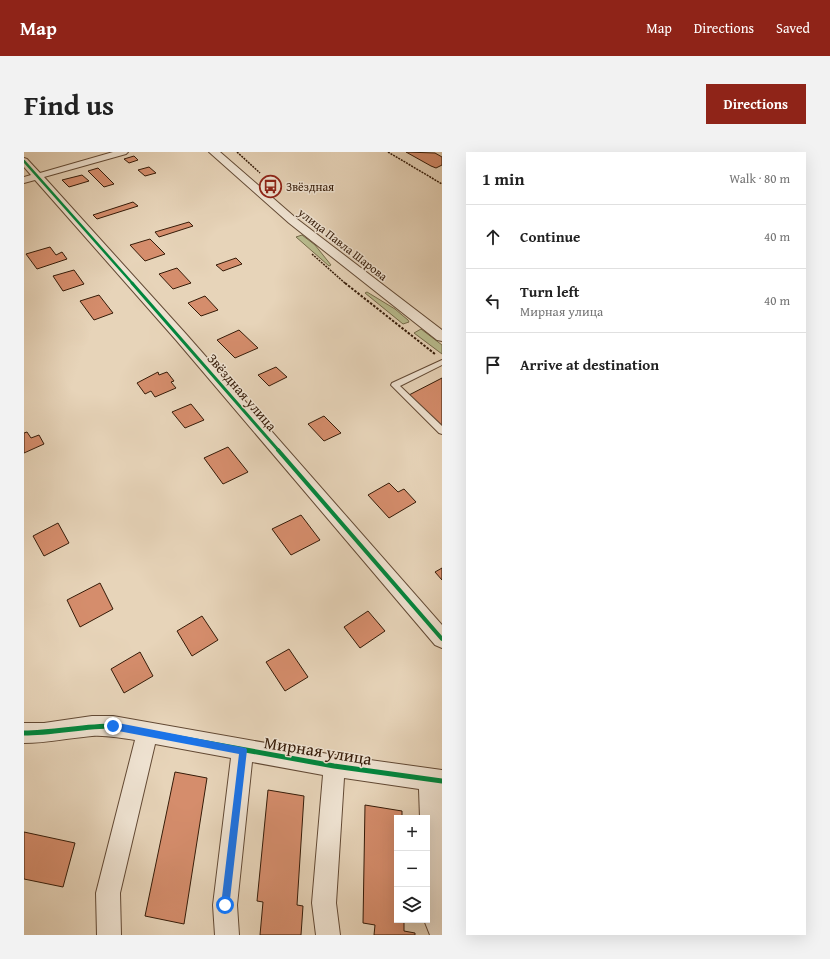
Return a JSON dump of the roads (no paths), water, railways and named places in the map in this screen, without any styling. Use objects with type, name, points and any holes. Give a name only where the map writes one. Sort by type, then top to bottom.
[{"type":"street","points":[[30,179],[123,152]]},
{"type":"street","name":"улица Павла Шарова","points":[[214,152],[293,221],[442,337]]},
{"type":"street","name":"Звёздная улица","points":[[24,161],[30,179],[181,337],[442,639]]},
{"type":"street","name":"Мирная улица","points":[[25,730],[113,726],[334,766],[436,780]]},
{"type":"street","points":[[109,935],[108,893],[147,732]]},
{"type":"street","points":[[227,935],[225,905],[243,750]]},
{"type":"street","points":[[328,935],[324,903],[334,766]]},
{"type":"street","points":[[436,780],[435,916],[442,934]]},
{"type":"lane","points":[[442,362],[396,385],[442,431]]},
{"type":"place","name":"Звёздная","points":[[270,186]]}]
